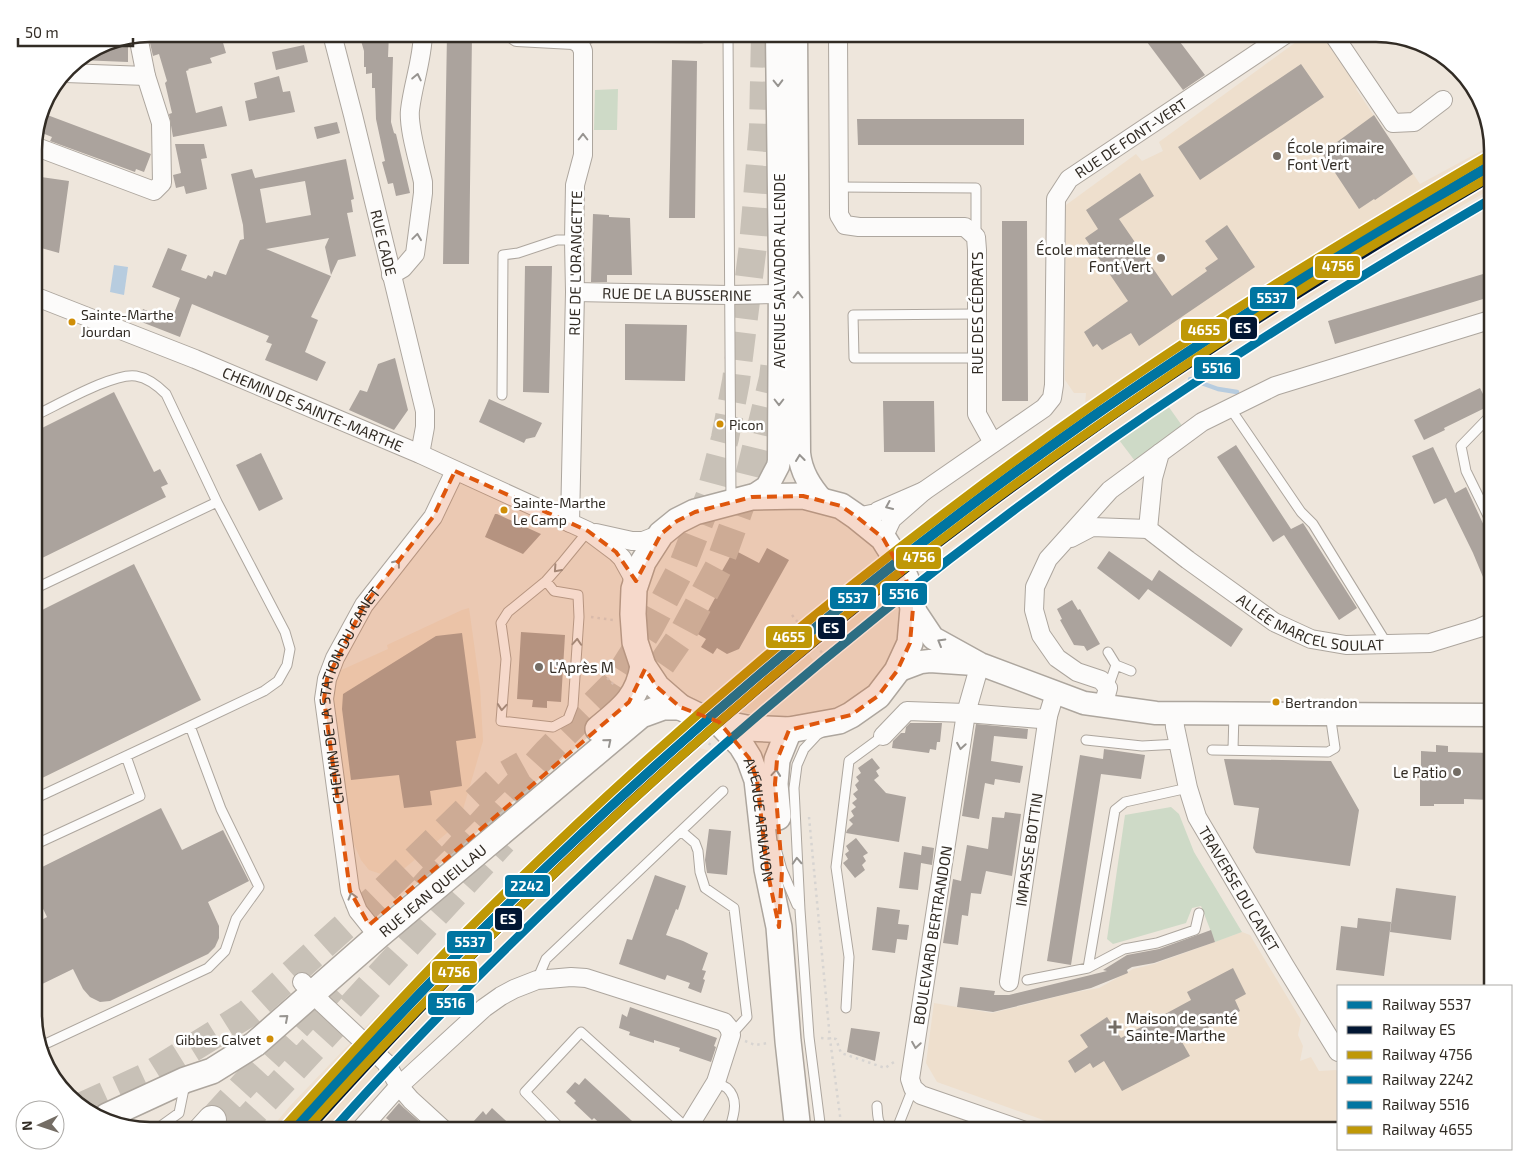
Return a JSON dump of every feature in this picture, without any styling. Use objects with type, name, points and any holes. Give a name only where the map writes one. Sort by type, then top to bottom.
[{"type":"main road","points":[[680,707],[657,687],[643,666],[635,642],[634,589],[643,562],[661,534],[677,521],[695,512],[741,500],[803,496],[841,506],[858,517],[888,545],[906,579],[913,608],[910,643],[896,671],[878,696],[851,715],[839,721],[743,736]]},
{"type":"main road","name":"RUE JEAN QUEILLAU","points":[[374,931],[433,869],[630,702],[641,679],[643,666]]},
{"type":"main road","name":"RUE JEAN QUEILLAU","points":[[110,1114],[185,1080],[212,1072],[255,1044],[308,988],[374,931],[641,715],[663,707],[680,707]]},
{"type":"main road","name":"AVENUE ARNAVON","points":[[680,707],[707,720],[719,722],[743,736],[757,780],[767,868],[799,1039],[798,1122]]},
{"type":"main road","name":"AVENUE ARNAVON","points":[[778,926],[782,870],[775,784],[777,760],[789,730]]},
{"type":"street","name":"RUE CADE","points":[[334,42],[354,115],[425,411],[425,427],[420,454]]},
{"type":"street","points":[[391,275],[403,268],[415,254],[423,182],[410,110],[421,59],[422,42]]},
{"type":"street","points":[[576,42],[580,44]]},
{"type":"street","name":"AVENUE SALVADOR ALLENDE","points":[[741,500],[767,487],[779,461],[777,42]]},
{"type":"street","name":"AVENUE SALVADOR ALLENDE","points":[[796,42],[799,453],[800,465],[805,476],[822,500]]},
{"type":"street","name":"RUE DES CÉDRATS","points":[[838,42],[838,215],[846,225],[859,227],[965,226],[976,237],[977,414],[993,443]]},
{"type":"street","name":"RUE DE FONT-VERT","points":[[888,545],[892,519],[924,491],[1044,408],[1052,398],[1054,385],[1056,200],[1069,179],[1274,42]]},
{"type":"street","points":[[1338,42],[1393,123],[1414,122],[1443,100]]},
{"type":"street","points":[[43,149],[154,190],[162,183],[161,122],[146,76],[139,43]]},
{"type":"street","name":"RUE DE L'ORANGETTE","points":[[570,523],[575,292],[575,185],[583,155],[583,51],[580,44]]},
{"type":"street","points":[[75,73],[146,76]]},
{"type":"street","name":"RUE DE LA BUSSERINE","points":[[575,292],[779,294]]},
{"type":"street","name":"CHEMIN DE SAINTE-MARTHE","points":[[43,300],[195,359],[420,454],[588,531],[632,541],[643,541],[661,534]]},
{"type":"street","points":[[1106,697],[1101,680],[1077,672],[1057,658],[1041,635],[1034,610],[1035,587],[1048,559],[1110,490],[1202,422],[1275,386],[1484,322]]},
{"type":"street","points":[[1064,541],[1092,527],[1148,529],[1153,478],[1160,454]]},
{"type":"street","name":"CHEMIN DE LA STATION DU CANET","points":[[374,931],[358,911],[350,892],[324,699],[327,679],[335,658],[364,605],[433,517],[455,470]]},
{"type":"street","name":"RUE DE FONT-VERT","points":[[858,517],[876,513],[878,510],[924,491]]},
{"type":"street","name":"ALLÉE MARCEL SOULAT","points":[[1148,529],[1274,622],[1310,639],[1346,645],[1430,644],[1484,626]]},
{"type":"street","name":"CHEMIN DE SAINTE-MARTHE","points":[[588,531],[622,558],[632,576],[634,589]]},
{"type":"street","points":[[913,608],[932,638],[980,664],[1084,703],[1106,697],[1156,712],[1174,713],[1484,715]]},
{"type":"street","points":[[896,671],[930,661],[980,664]]},
{"type":"street","name":"BOULEVARD BERTRANDON","points":[[914,1088],[910,1079],[966,713],[980,664]]},
{"type":"street","points":[[882,736],[907,711],[966,713],[1040,719],[1048,716],[1055,693]]},
{"type":"street","name":"TRAVERSE DU CANET","points":[[1174,713],[1188,788],[1198,817],[1337,1050]]},
{"type":"street","name":"IMPASSE BOTTIN","points":[[1009,982],[1048,716]]},
{"type":"street","points":[[368,1122],[399,1086],[484,1008],[514,989],[537,980],[570,977],[586,978],[724,1022],[729,1028],[731,1036],[716,1082],[692,1122]]},
{"type":"street","points":[[308,988],[386,1063],[399,1086],[435,1122]]},
{"type":"street","points":[[914,1088],[921,1095],[1000,1122]]},
{"type":"lane","points":[[728,42],[729,295],[741,500]]},
{"type":"lane","points":[[839,187],[976,188],[976,237]]},
{"type":"lane","points":[[502,395],[503,255],[518,253],[556,240],[574,240]]},
{"type":"lane","points":[[977,314],[853,315],[854,358],[977,358]]},
{"type":"lane","points":[[43,412],[104,382],[120,377],[136,376],[155,384],[166,394],[217,502],[285,632],[290,649],[287,665],[278,681],[264,691],[43,795]]},
{"type":"lane","points":[[1230,408],[1301,512],[1313,524],[1387,644]]},
{"type":"lane","points":[[1484,422],[1461,446],[1466,471],[1484,508]]},
{"type":"lane","points":[[43,585],[217,502]]},
{"type":"lane","points":[[546,581],[554,591],[578,595],[579,618],[573,706],[568,719],[553,727],[501,721],[506,659],[501,623],[508,612],[546,581],[588,531]]},
{"type":"lane","points":[[1108,652],[1116,665],[1131,671]]},
{"type":"lane","points":[[1106,697],[1116,665]]},
{"type":"lane","points":[[1234,713],[1234,749]]},
{"type":"lane","points":[[1212,750],[1328,752],[1335,748],[1330,713]]},
{"type":"lane","points":[[819,1122],[799,1039],[800,910],[794,788],[797,765],[804,749],[817,735],[839,721]]},
{"type":"lane","points":[[47,1043],[208,968],[224,951],[236,919],[259,887],[221,809],[190,726]]},
{"type":"lane","points":[[846,1008],[849,957],[836,867],[849,761],[882,736]]},
{"type":"lane","points":[[1086,740],[1142,746],[1179,744]]},
{"type":"lane","points":[[43,842],[140,796],[126,756]]},
{"type":"lane","points":[[757,780],[764,799],[782,870],[800,910]]},
{"type":"lane","points":[[1088,968],[1115,810],[1125,802],[1188,788]]},
{"type":"lane","points":[[537,980],[546,959],[723,791]]},
{"type":"lane","points":[[681,831],[695,843],[698,851],[700,872],[706,888],[734,908],[747,1017],[731,1036]]},
{"type":"lane","points":[[1027,980],[1088,968],[1124,949],[1157,943],[1196,930],[1199,913]]},
{"type":"lane","points":[[555,1122],[525,1092],[581,1032],[678,1122]]},
{"type":"lane","points":[[166,1122],[179,1112],[185,1080]]},
{"type":"lane","points":[[716,1082],[727,1088],[735,1100],[732,1122]]},
{"type":"lane","points":[[900,1122],[914,1088]]},
{"type":"lane","points":[[877,1106],[878,1122]]},
{"type":"path","points":[[792,615],[827,659]]},
{"type":"path","points":[[584,617],[616,620]]},
{"type":"path","points":[[594,664],[622,692]]},
{"type":"path","points":[[755,1045],[799,1039],[836,1038],[841,1054],[885,1068],[900,1057],[914,1053]]},
{"type":"highlighted area","points":[[455,471],[588,531],[616,552],[636,581],[661,534],[677,521],[695,512],[752,497],[803,496],[841,506],[857,517],[883,538],[906,579],[913,608],[910,643],[897,671],[878,696],[851,715],[789,730],[777,760],[775,784],[782,870],[779,927],[767,869],[757,780],[749,758],[719,722],[680,707],[657,687],[645,669],[629,702],[369,925],[350,891],[324,699],[327,679],[364,605],[433,517]]},
{"type":"shaded area","points":[[1296,42],[1327,42],[1358,85],[1356,89],[1420,184],[1484,149],[1484,193],[1374,256],[1198,370],[930,563],[916,535],[1085,405],[1086,393],[1074,393],[1065,380],[1066,205],[1136,154],[1142,161],[1163,151],[1159,142]]},
{"type":"shaded area","points":[[879,564],[895,596],[841,649],[813,613]]},
{"type":"shaded area","points":[[469,608],[480,687],[483,741],[459,823],[400,872],[384,875],[369,870],[361,860],[348,831],[331,692],[337,672],[388,649],[387,645]]},
{"type":"shaded area","points":[[791,631],[819,668],[770,705],[753,714],[707,702]]},
{"type":"shaded area","points":[[666,738],[710,751],[606,846],[406,1044],[339,1122],[277,1122],[415,975],[565,826]]},
{"type":"shaded area","name":"Maison de santé Sainte-Marthe","points":[[1242,932],[1250,935],[1301,1020],[1298,1035],[1303,1046],[1300,1061],[1311,1057],[1319,1071],[1337,1071],[1337,1122],[1049,1122],[937,1082],[926,1063],[934,1003],[992,1013],[1071,993],[1099,988],[1133,969],[1154,964]]},
{"type":"green space","points":[[618,89],[617,130],[594,130],[595,90]]},
{"type":"green space","points":[[1166,403],[1183,427],[1135,461],[1119,440]]},
{"type":"green space","points":[[1171,807],[1179,814],[1194,852],[1242,932],[1215,942],[1201,906],[1192,908],[1186,923],[1113,944],[1107,939],[1125,815]]},
{"type":"water","points":[[114,265],[128,267],[124,295],[110,292]]},
{"type":"building","points":[[223,42],[226,53],[210,58],[212,63],[186,71],[196,113],[222,106],[227,126],[173,137],[169,114],[172,113],[165,83],[167,81],[159,54],[153,56],[150,43]]},
{"type":"building","points":[[361,42],[389,42],[388,57],[393,57],[391,122],[396,134],[410,193],[396,196],[393,183],[388,184],[382,162],[385,161],[376,119],[375,88],[372,88],[372,73],[366,74]]},
{"type":"building","points":[[447,42],[472,42],[469,264],[443,264]]},
{"type":"building","points":[[1147,42],[1180,42],[1205,75],[1183,90]]},
{"type":"building","points":[[128,45],[128,62],[91,60],[116,48]]},
{"type":"building","points":[[304,45],[308,62],[276,70],[272,52]]},
{"type":"building","points":[[672,60],[697,61],[695,218],[669,218]]},
{"type":"building","points":[[1301,64],[1324,97],[1200,180],[1178,147]]},
{"type":"building","points":[[279,76],[283,92],[290,91],[295,112],[249,121],[245,101],[257,98],[254,83]]},
{"type":"building","points":[[1374,115],[1413,174],[1359,209],[1322,153]]},
{"type":"building","points":[[49,116],[151,154],[144,172],[136,169],[135,172],[50,141],[52,137],[44,134]]},
{"type":"building","points":[[857,119],[1024,119],[1024,145],[858,145]]},
{"type":"building","points":[[337,122],[340,133],[317,139],[314,127]]},
{"type":"building","points":[[175,144],[204,144],[207,158],[201,159],[207,189],[186,194],[184,186],[176,188],[173,175],[181,173]]},
{"type":"building","points":[[346,159],[354,199],[351,200],[353,212],[347,213],[356,256],[338,260],[331,275],[325,247],[329,238],[266,249],[331,276],[311,317],[318,320],[305,352],[326,362],[317,381],[265,360],[272,344],[266,342],[269,336],[192,304],[180,337],[139,321],[143,309],[171,321],[180,298],[152,287],[168,248],[187,255],[181,270],[206,279],[208,275],[212,277],[214,271],[226,275],[240,240],[244,239],[243,225],[231,174],[252,169],[255,178]],"holes":[[[305,181],[311,215],[266,223],[260,189]]]},
{"type":"building","points":[[1140,173],[1154,196],[1119,219],[1172,296],[1207,271],[1205,268],[1218,259],[1205,241],[1227,225],[1255,267],[1139,346],[1131,333],[1102,350],[1097,344],[1093,347],[1084,332],[1128,301],[1085,238],[1098,229],[1086,210]]},
{"type":"building","points":[[43,177],[69,181],[59,253],[43,249]]},
{"type":"building","points":[[593,214],[630,218],[632,275],[607,275],[607,282],[591,282]]},
{"type":"building","points":[[1002,221],[1027,221],[1028,401],[1002,401]]},
{"type":"building","points":[[525,266],[552,266],[549,393],[523,392]]},
{"type":"building","points":[[1484,274],[1484,299],[1335,344],[1328,321]]},
{"type":"building","points":[[625,324],[687,325],[685,381],[625,380]]},
{"type":"building","points":[[395,358],[408,410],[394,430],[349,410],[360,390],[367,392],[378,364]]},
{"type":"building","points":[[1480,388],[1484,396],[1484,408],[1424,440],[1414,420]]},
{"type":"building","points":[[114,392],[154,472],[160,469],[168,484],[161,487],[166,497],[43,558],[43,428]]},
{"type":"building","points":[[489,399],[542,423],[535,437],[526,439],[524,443],[479,422]]},
{"type":"building","points":[[883,401],[934,401],[935,452],[884,452]]},
{"type":"building","points":[[1236,445],[1291,529],[1303,523],[1357,608],[1339,620],[1284,535],[1273,542],[1217,457]]},
{"type":"building","points":[[1433,447],[1455,493],[1466,487],[1484,526],[1484,579],[1446,498],[1434,504],[1412,456]]},
{"type":"building","points":[[261,453],[283,499],[259,511],[236,465]]},
{"type":"building","points":[[495,514],[541,534],[523,554],[485,537]]},
{"type":"building","points":[[767,548],[789,560],[739,649],[727,654],[717,648],[713,654],[701,647],[706,639],[696,633],[721,587],[715,583],[734,550],[759,563]]},
{"type":"building","points":[[1109,551],[1152,581],[1159,570],[1243,629],[1231,647],[1148,589],[1139,600],[1097,568]]},
{"type":"building","points":[[134,564],[201,700],[43,778],[43,610]]},
{"type":"building","points":[[1072,600],[1078,610],[1080,609],[1100,644],[1087,651],[1084,646],[1074,645],[1060,620],[1062,619],[1057,609]]},
{"type":"building","name":"L'Après M","points":[[521,632],[565,635],[561,702],[547,701],[547,708],[532,707],[533,700],[517,699]]},
{"type":"building","points":[[462,633],[476,738],[456,741],[462,786],[430,791],[432,805],[404,808],[399,775],[351,780],[342,709],[343,694],[436,636]]},
{"type":"building","points":[[910,723],[942,723],[940,742],[937,742],[936,750],[930,749],[929,753],[892,748],[893,741],[901,733],[905,733],[906,727]]},
{"type":"building","points":[[976,724],[1028,729],[1027,739],[994,736],[991,761],[1023,766],[1020,783],[995,779],[994,785],[985,783],[979,819],[962,816]]},
{"type":"building","name":"Le Patio","points":[[1436,745],[1448,746],[1448,752],[1484,753],[1484,800],[1464,799],[1464,804],[1420,806],[1420,778],[1415,778],[1415,766],[1421,766],[1421,751],[1436,752]]},
{"type":"building","points":[[1104,749],[1145,755],[1141,779],[1101,774],[1071,965],[1047,961],[1080,755],[1103,759]]},
{"type":"building","points":[[872,758],[880,768],[876,771],[879,776],[874,780],[886,793],[906,797],[899,842],[846,833],[853,824],[849,820],[854,816],[851,811],[856,807],[852,803],[857,799],[853,794],[858,790],[855,785],[859,781],[856,777],[861,773],[858,768]]},
{"type":"building","points":[[1224,759],[1331,761],[1359,810],[1350,866],[1256,853],[1253,848],[1259,808],[1234,805]]},
{"type":"building","points":[[161,808],[182,850],[223,830],[249,881],[208,902],[219,926],[219,938],[215,947],[208,954],[110,1001],[100,1002],[90,997],[83,989],[73,969],[43,984],[43,919],[47,917],[43,909],[43,867]]},
{"type":"building","points":[[1005,812],[1021,814],[1012,876],[986,871],[981,894],[971,893],[968,916],[962,915],[958,945],[943,943],[953,879],[961,881],[967,845],[988,849],[992,817],[1004,818]]},
{"type":"building","points":[[709,829],[731,831],[727,875],[707,873],[705,860]]},
{"type":"building","points":[[856,838],[868,853],[863,856],[866,861],[862,865],[865,870],[855,878],[843,863],[848,859],[845,854],[849,851],[846,846]]},
{"type":"building","points":[[922,846],[934,848],[932,865],[921,863],[918,890],[899,888],[904,852],[921,855]]},
{"type":"building","points":[[655,875],[686,886],[678,910],[676,909],[666,935],[708,953],[702,970],[706,971],[701,993],[688,988],[690,983],[667,975],[665,980],[619,964],[627,939],[632,940]]},
{"type":"building","points":[[1396,888],[1456,896],[1451,940],[1390,932]]},
{"type":"building","points":[[877,907],[900,910],[898,924],[909,925],[907,940],[897,939],[895,953],[872,950]]},
{"type":"building","points":[[1358,918],[1391,922],[1384,976],[1336,970],[1341,926],[1357,928]]},
{"type":"building","points":[[1211,930],[1215,942],[1154,963],[1132,967],[1127,970],[1128,973],[1091,988],[993,1012],[957,1007],[960,987],[995,991],[994,995],[1009,995],[1107,971],[1103,970],[1127,955],[1159,949]]},
{"type":"building","points":[[1233,968],[1246,994],[1235,1000],[1240,1011],[1182,1042],[1190,1056],[1122,1091],[1104,1061],[1093,1068],[1090,1063],[1075,1073],[1068,1061],[1088,1047],[1080,1035],[1107,1017],[1121,1038],[1191,1000],[1187,992]]},
{"type":"building","points":[[630,1007],[717,1038],[711,1062],[679,1051],[680,1048],[654,1040],[654,1043],[629,1035],[630,1032],[619,1028],[622,1014],[627,1017]]},
{"type":"building","points":[[851,1028],[880,1032],[875,1061],[847,1052]]},
{"type":"building","points":[[585,1078],[633,1122],[598,1122],[594,1118],[592,1120],[574,1103],[576,1101],[566,1092],[575,1082],[579,1085]]},
{"type":"building","points":[[399,1103],[420,1122],[391,1122],[386,1118]]},
{"type":"building","points":[[492,1108],[507,1122],[473,1122],[483,1111],[486,1115]]},
{"type":"waterway","points":[[1190,379],[1218,389],[1237,392]]},
{"type":"tunnel","points":[[423,888],[548,751],[614,684],[650,627],[682,567],[710,495],[725,438],[736,381],[753,245],[763,128],[765,42]]},
{"type":"tunnel","points":[[635,697],[648,684],[682,635],[718,568],[745,493],[773,378],[775,361]]},
{"type":"tunnel","points":[[89,1103],[146,1077],[247,1014],[374,900],[498,779],[523,765]]},
{"type":"tunnel","points":[[245,1122],[503,841]]},
{"type":"tunnel","points":[[212,1120],[333,987]]},
{"type":"rail line","name":"4655","points":[[289,1122],[413,987],[529,870],[679,731],[835,599],[915,535],[997,474],[1179,346],[1281,281],[1484,158]]},
{"type":"rail line","name":"2242","points":[[300,1122],[359,1057],[485,927],[614,803],[747,685],[883,572],[1025,464],[1160,370],[1322,265],[1484,168]]},
{"type":"rail line","name":"5537","points":[[302,1122],[420,994],[536,877],[686,739],[842,607],[1003,482],[1135,388],[1286,289],[1484,170]]},
{"type":"rail line","name":"4756","points":[[313,1122],[366,1064],[492,934],[621,810],[753,693],[890,580],[1031,473],[1198,357],[1327,273],[1484,180]]},
{"type":"rail line","name":"ES","points":[[315,1122],[428,1000],[542,885],[691,747],[847,615],[1008,490],[1140,397],[1289,299],[1484,181]]},
{"type":"rail line","name":"5516","points":[[340,1122],[477,978],[631,828],[763,711],[900,598],[1040,491],[1158,407],[1300,315],[1484,203]]},
{"type":"place","name":"École primaire Font Vert","points":[[1277,156]]},
{"type":"place","name":"École maternelle Font Vert","points":[[1161,258]]},
{"type":"place","name":"Sainte-Marthe Jourdan","points":[[72,322]]},
{"type":"place","name":"Picon","points":[[720,424]]},
{"type":"place","name":"Sainte-Marthe Le Camp","points":[[504,510]]},
{"type":"place","name":"L'Après M","points":[[539,667]]},
{"type":"place","name":"Bertrandon","points":[[1276,702]]},
{"type":"place","name":"Le Patio","points":[[1457,772]]},
{"type":"place","name":"Maison de santé Sainte-Marthe","points":[[1115,1027]]},
{"type":"place","name":"Gibbes Calvet","points":[[270,1039]]}]
